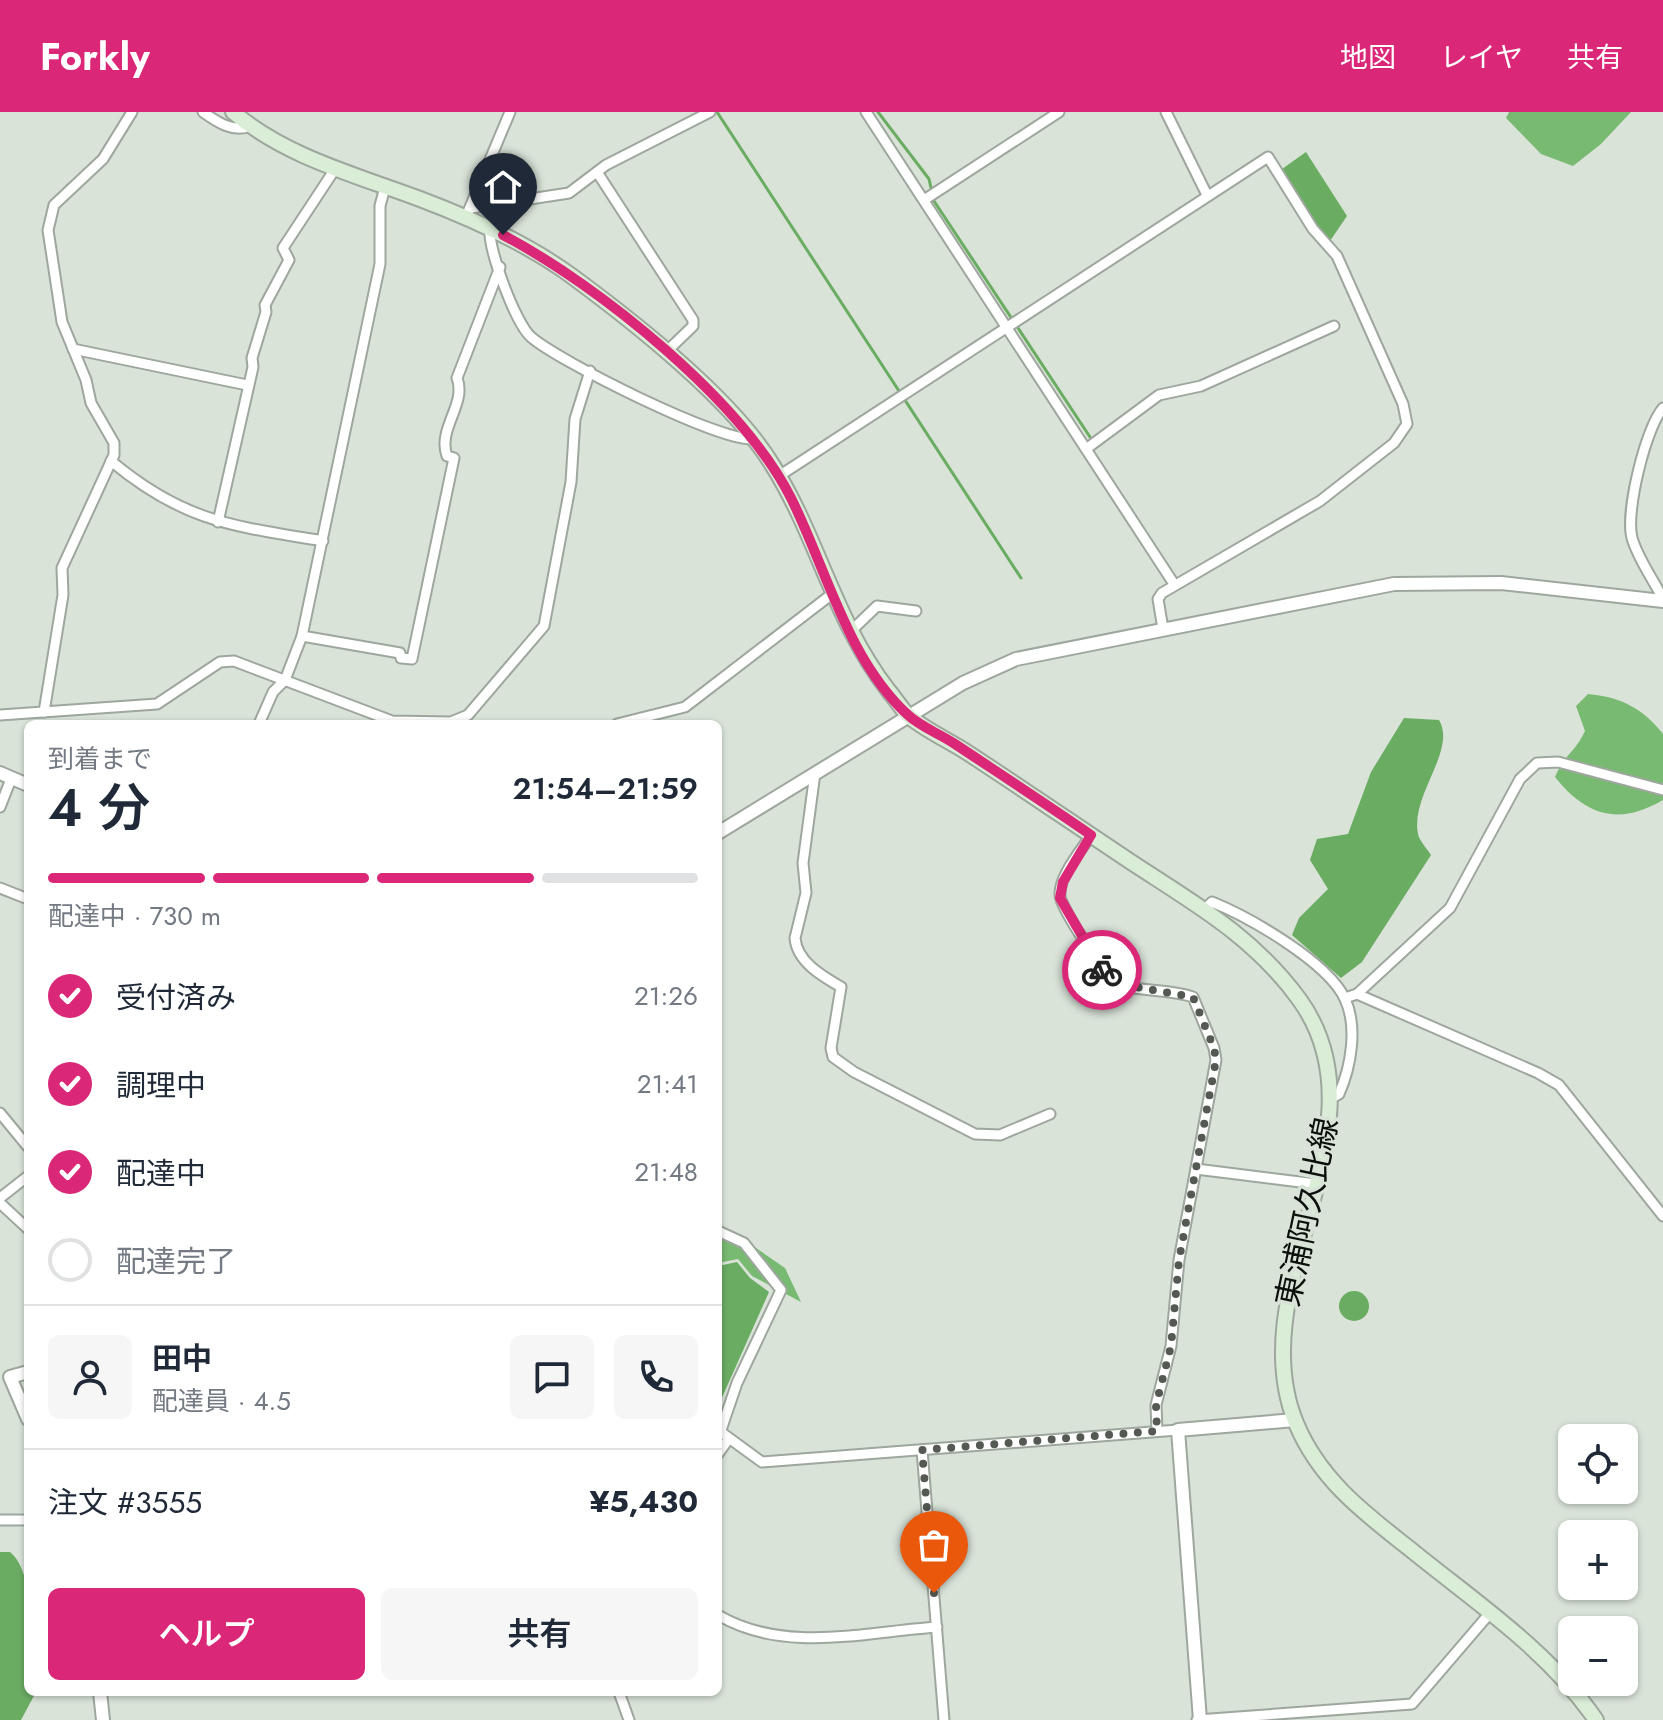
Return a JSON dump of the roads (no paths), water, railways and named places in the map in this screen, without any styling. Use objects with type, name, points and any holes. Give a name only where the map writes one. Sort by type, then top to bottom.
[{"type":"main road","name":"東浦阿久比線","points":[[233,112],[281,145],[335,169],[468,213],[572,276],[720,401],[754,439],[779,476],[804,525],[832,594],[866,661],[909,716],[1256,947],[1303,1005],[1321,1047],[1330,1099],[1327,1137],[1282,1337],[1285,1379],[1295,1420],[1334,1485],[1546,1661],[1596,1720]]},
{"type":"street","points":[[44,712],[63,595],[62,568],[111,461],[114,443],[91,403],[59,307],[49,220],[62,195],[103,159],[132,112]]},
{"type":"street","points":[[203,112],[240,130],[250,126]]},
{"type":"street","points":[[468,213],[510,112]]},
{"type":"street","points":[[468,213],[569,193],[597,172],[710,112]]},
{"type":"street","points":[[866,112],[1174,584]]},
{"type":"street","points":[[924,200],[1059,112]]},
{"type":"street","points":[[1166,112],[1207,195]]},
{"type":"street","points":[[779,476],[1268,157],[1313,229],[1337,256],[1392,377],[1408,416],[1407,424],[1394,443],[1320,501],[1208,569],[1174,584],[1158,599],[1163,629]]},
{"type":"street","points":[[218,522],[266,312],[265,305],[289,260],[283,248],[335,169]]},
{"type":"street","points":[[597,172],[693,320],[693,326],[665,353]]},
{"type":"street","points":[[261,720],[273,692],[285,680],[302,636],[380,264],[380,206],[385,187]]},
{"type":"street","points":[[490,229],[500,267],[525,330],[538,342],[654,404],[740,440],[754,439]]},
{"type":"street","points":[[302,636],[400,653],[401,658],[412,659],[454,458],[447,456],[442,443],[461,387],[457,378],[500,267]]},
{"type":"street","points":[[1086,449],[1159,395],[1201,386],[1334,326]]},
{"type":"street","points":[[73,349],[247,385]]},
{"type":"street","points":[[457,720],[476,707],[544,626],[571,482],[575,419],[590,371]]},
{"type":"street","points":[[1663,408],[1652,425],[1630,516],[1632,539],[1663,600]]},
{"type":"street","points":[[111,461],[164,500],[218,522],[323,541]]},
{"type":"street","points":[[722,831],[983,672],[1016,659],[1355,591],[1439,582],[1501,583],[1663,600]]},
{"type":"street","points":[[633,720],[685,707],[832,594]]},
{"type":"street","points":[[850,632],[877,606],[916,611]]},
{"type":"street","points":[[0,715],[157,704],[220,662],[244,663],[389,720]]},
{"type":"street","points":[[1345,998],[1357,994],[1450,908],[1520,779],[1537,763],[1558,762],[1663,790]]},
{"type":"street","points":[[815,773],[803,863],[806,893],[795,938],[796,945],[812,969],[841,987],[831,1048],[833,1057],[854,1072],[975,1134],[1000,1135],[1050,1114]]},
{"type":"street","points":[[0,807],[5,776],[24,783]]},
{"type":"street","points":[[1091,835],[1063,882],[1060,898],[1098,966],[1118,984],[1193,997],[1216,1060],[1179,1260],[1171,1346],[1156,1405],[1157,1431]]},
{"type":"street","points":[[0,888],[24,897]]},
{"type":"street","points":[[1203,911],[1212,902],[1268,929],[1329,979],[1345,998],[1352,1027],[1347,1077],[1339,1094],[1330,1099]]},
{"type":"street","points":[[1357,994],[1559,1085],[1663,1216]]},
{"type":"street","points":[[0,1113],[24,1142]]},
{"type":"street","points":[[1196,1169],[1316,1184]]},
{"type":"street","points":[[24,1180],[0,1201],[24,1225]]},
{"type":"street","points":[[722,1233],[744,1243],[781,1290],[722,1422]]},
{"type":"street","points":[[5,1374],[24,1411]]},
{"type":"street","points":[[722,1433],[762,1462],[1295,1420]]},
{"type":"street","points":[[1178,1430],[1199,1720],[1412,1704],[1490,1613]]},
{"type":"street","points":[[722,1448],[728,1440]]},
{"type":"street","points":[[922,1450],[944,1720]]},
{"type":"street","points":[[0,1520],[24,1520]]},
{"type":"street","points":[[722,1617],[739,1625],[808,1639],[937,1627]]},
{"type":"street","points":[[100,1696],[103,1720]]},
{"type":"street","points":[[620,1696],[629,1720]]},
{"type":"waterway","points":[[717,112],[1021,578]]},
{"type":"waterway","points":[[878,112],[929,179],[934,201],[1090,437]]}]
